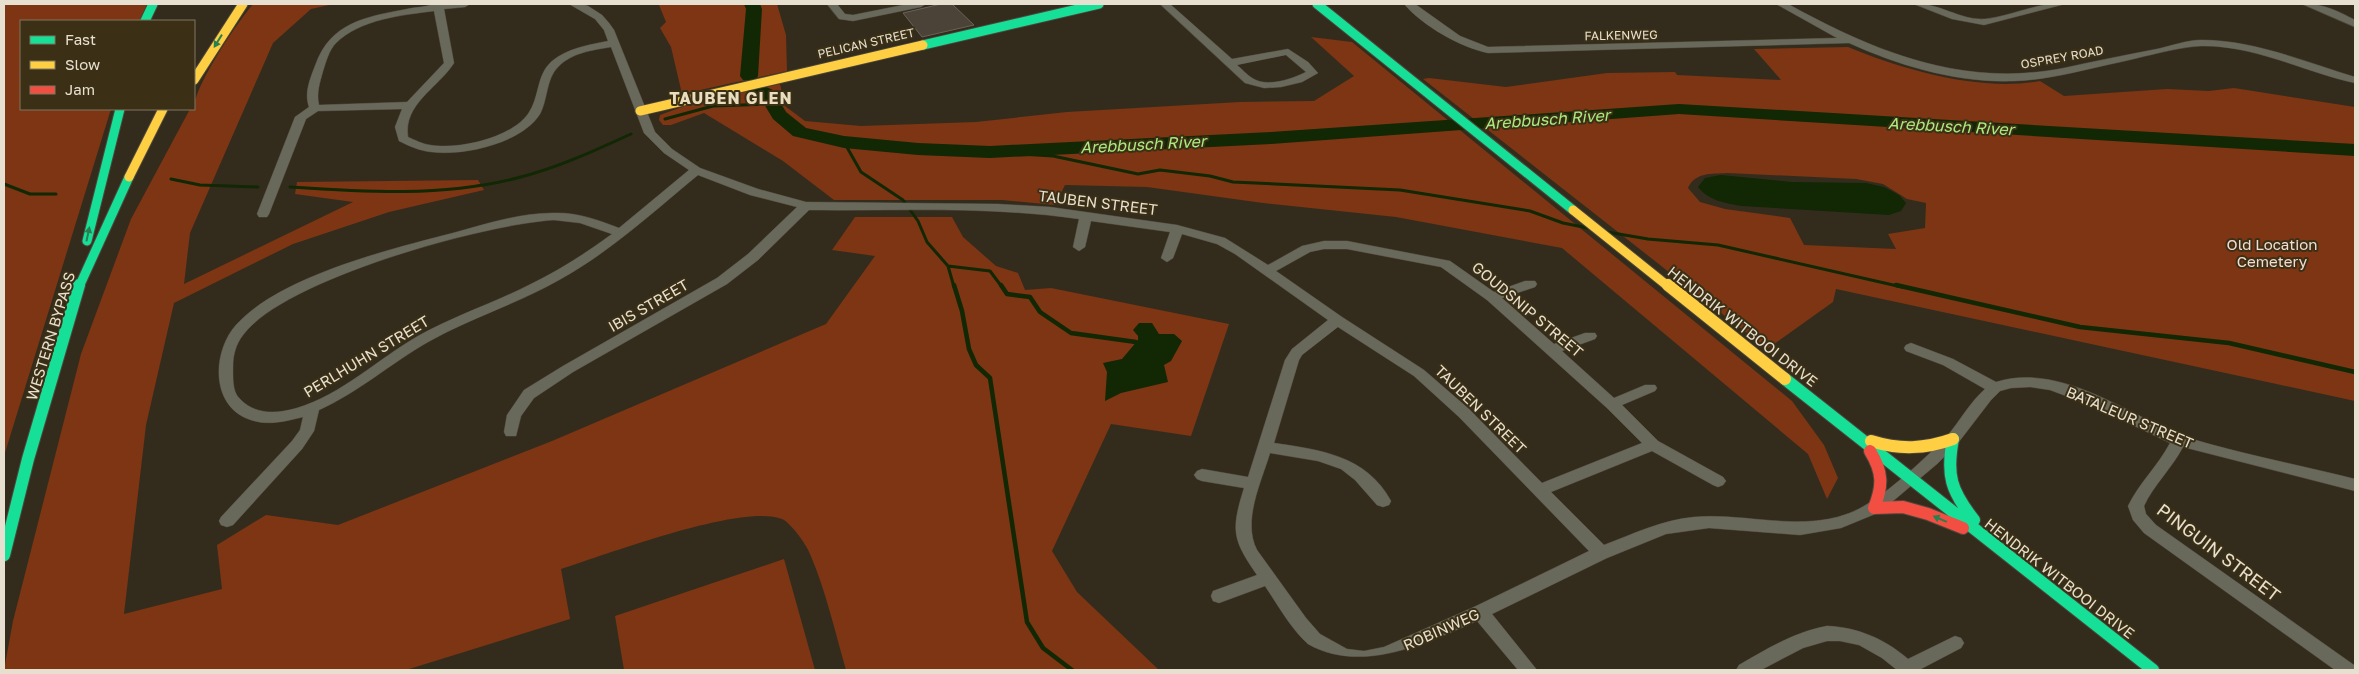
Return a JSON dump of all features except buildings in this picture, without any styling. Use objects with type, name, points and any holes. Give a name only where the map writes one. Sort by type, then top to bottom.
[{"type":"main road","points":[[145,20],[152,4]]},
{"type":"main road","points":[[195,78],[243,4]]},
{"type":"main road","name":"PELICAN STREET","points":[[640,110],[1099,4]]},
{"type":"main road","name":"HENDRIK WITBOOI DRIVE","points":[[1316,4],[1601,233],[2153,670]]},
{"type":"main road","points":[[80,282],[89,231],[120,110]]},
{"type":"main road","name":"WESTERN BYPASS","points":[[4,555],[28,459],[80,282],[115,205],[162,110]]},
{"type":"main road","points":[[115,205],[175,110]]},
{"type":"main road","points":[[1858,436],[1889,448],[1910,451],[1928,449],[1953,438]]},
{"type":"main road","points":[[1858,436],[1882,469],[1885,479],[1883,490],[1874,508],[1903,507],[1928,514],[1966,529],[1999,549]]},
{"type":"main road","points":[[1953,438],[1946,469],[1950,487],[1962,505],[1999,549]]},
{"type":"street","points":[[315,108],[311,91],[326,50],[339,35],[371,21],[438,5],[465,4]]},
{"type":"street","name":"TAUBEN STREET","points":[[574,4],[595,12],[602,19],[614,43],[650,133],[696,170],[754,192],[806,206],[998,208],[1086,216],[1176,229],[1221,241],[1267,270],[1337,320],[1402,360],[1442,391],[1601,553]]},
{"type":"street","points":[[832,4],[842,16],[853,18],[921,4]]},
{"type":"street","points":[[1165,4],[1229,63],[1249,81],[1263,85],[1284,83],[1313,73],[1288,52],[1229,63]]},
{"type":"street","name":"FALKENWEG","points":[[1409,4],[1457,39],[1473,47],[1488,50],[1848,40]]},
{"type":"street","name":"OSPREY ROAD","points":[[1781,4],[1848,40],[1922,65],[1975,76],[2012,78],[2042,75],[2199,43],[2210,43],[2241,47],[2355,79]]},
{"type":"street","points":[[1919,4],[1955,17],[1984,22],[2060,4]]},
{"type":"street","points":[[2307,4],[2327,10],[2355,24]]},
{"type":"street","points":[[438,5],[449,62],[441,74],[410,105],[403,116],[400,129],[403,139],[432,149],[454,149],[490,141],[517,129],[533,115],[548,72],[554,64],[580,51],[614,43]]},
{"type":"street","points":[[263,214],[301,117],[315,108],[410,105]]},
{"type":"street","name":"PERLHUHN STREET","points":[[619,232],[595,222],[571,217],[537,218],[431,242],[386,255],[292,293],[254,316],[241,327],[229,349],[226,359],[226,380],[230,396],[242,410],[258,418],[286,417],[312,410],[424,339],[569,270],[619,232],[696,170]]},
{"type":"street","name":"IBIS STREET","points":[[510,432],[514,415],[529,394],[568,369],[722,281],[753,257],[806,206]]},
{"type":"street","points":[[1079,247],[1086,216]]},
{"type":"street","points":[[1167,258],[1176,229]]},
{"type":"street","name":"GOUDSNIP STREET","points":[[1267,270],[1306,249],[1324,245],[1347,246],[1445,264],[1492,297],[1612,404],[1653,445],[1718,481]]},
{"type":"street","points":[[1492,297],[1530,284]]},
{"type":"street","name":"ROBINWEG","points":[[1337,320],[1305,345],[1292,360],[1243,517],[1244,540],[1251,554],[1300,623],[1314,638],[1329,649],[1345,656],[1364,658],[1386,654],[1480,612],[1601,553],[1664,528],[1692,523],[1814,528],[1841,522],[1874,508],[1909,477]]},
{"type":"street","points":[[1552,350],[1590,336]]},
{"type":"street","points":[[1909,477],[1932,460],[1953,438],[1986,396],[1995,388],[1948,362],[1911,348]]},
{"type":"street","name":"BATALEUR STREET","points":[[1995,388],[2010,383],[2030,382],[2052,385],[2098,402],[2179,441],[2355,485]]},
{"type":"street","points":[[1612,404],[1650,388]]},
{"type":"street","points":[[227,521],[297,445],[307,431],[312,410]]},
{"type":"street","name":"PINGUIN STREET","points":[[2179,441],[2167,463],[2141,495],[2136,506],[2139,516],[2150,529],[2348,670]]},
{"type":"street","points":[[1539,490],[1653,445]]},
{"type":"street","points":[[1265,447],[1328,459],[1346,465],[1360,476],[1383,501]]},
{"type":"street","points":[[1202,475],[1254,484]]},
{"type":"street","points":[[1219,596],[1269,578]]},
{"type":"street","points":[[1480,612],[1528,670]]},
{"type":"street","points":[[1744,670],[1812,636],[1829,633],[1872,642],[1908,669],[1955,643]]},
{"type":"green space","points":[[4,4],[147,4],[140,20],[20,20],[20,110],[111,110],[4,456]]},
{"type":"green space","points":[[253,4],[334,4],[311,9],[273,43],[190,233],[184,284],[353,202],[295,194],[297,182],[478,180],[484,190],[389,212],[293,244],[174,303],[146,425],[124,614],[222,589],[217,545],[266,515],[338,525],[552,441],[826,324],[875,256],[832,250],[855,217],[952,217],[963,237],[996,266],[1018,273],[1025,290],[1051,288],[1229,324],[1191,436],[1111,424],[1052,551],[1077,592],[1159,670],[846,670],[826,597],[808,550],[789,524],[782,519],[763,516],[737,518],[706,524],[561,569],[570,619],[406,670],[4,670],[13,621],[81,354],[131,219],[189,110],[195,110],[196,99],[208,71],[237,25]]},
{"type":"green space","points":[[777,4],[786,35],[787,71],[682,94],[671,47],[660,28],[666,22],[659,5]]},
{"type":"green space","points":[[1311,37],[1352,42],[1792,401],[1824,445],[1838,478],[1827,499],[1808,454],[1562,248],[1396,217],[1263,203],[1147,187],[1065,185],[1055,205],[1002,200],[834,200],[783,161],[704,113],[671,125],[663,125],[659,120],[660,115],[690,104],[780,84],[785,106],[805,121],[861,126],[976,122],[1067,112],[1240,102],[1314,101],[1354,76]]},
{"type":"green space","name":"Old Location Cemetery","points":[[1848,47],[1893,64],[1942,77],[1993,84],[2017,84],[2040,81],[2064,96],[2167,89],[2209,91],[2234,88],[2355,107],[2355,401],[1836,289],[1833,302],[1767,349],[1423,79],[1429,78],[1506,87],[1607,73],[1675,72],[1677,75],[1781,80],[1754,49]],"holes":[[[1727,173],[1856,179],[1883,184],[1907,199],[1926,203],[1925,228],[1888,234],[1896,249],[1804,245],[1790,218],[1725,209],[1700,202],[1688,188],[1699,176]]]},
{"type":"green space","points":[[784,559],[815,670],[624,670],[615,616]]},
{"type":"shaded area","points":[[1721,175],[1792,182],[1866,183],[1884,187],[1899,195],[1906,203],[1901,211],[1889,215],[1742,206],[1712,198],[1698,187],[1705,178]]},
{"type":"shaded area","points":[[1139,323],[1152,323],[1159,334],[1174,334],[1182,341],[1171,361],[1164,365],[1168,382],[1121,393],[1105,401],[1107,372],[1103,363],[1122,359],[1138,340],[1138,336],[1133,330]]},
{"type":"waterway","name":"Arebbusch River","points":[[749,76],[754,9],[752,4]]},
{"type":"waterway","name":"Arebbusch River","points":[[759,89],[767,94],[779,115],[800,132],[844,142],[918,149],[990,152],[1271,138],[1679,109],[2355,150]]},
{"type":"waterway","points":[[665,119],[713,106],[773,104]]},
{"type":"waterway","points":[[290,187],[404,192],[433,191],[489,184],[517,178],[561,164],[631,134]]},
{"type":"waterway","points":[[844,142],[861,172],[903,200],[918,221],[927,242],[948,266]]},
{"type":"waterway","points":[[990,152],[1053,156],[1138,174],[1160,170],[1210,176],[1233,182],[1400,190],[1530,211],[1563,223],[1588,228]]},
{"type":"waterway","points":[[171,179],[200,185],[258,187]]},
{"type":"waterway","points":[[4,184],[30,194],[56,194]]},
{"type":"waterway","points":[[1607,232],[1648,239],[1718,245],[1902,287]]},
{"type":"waterway","points":[[948,266],[990,271],[1002,287]]},
{"type":"waterway","points":[[948,266],[954,287]]},
{"type":"waterway","points":[[954,285],[962,311],[969,349],[976,365],[990,378],[1027,622],[1043,648],[1072,670]]},
{"type":"waterway","points":[[1001,285],[1007,294],[1030,297],[1040,312],[1071,333],[1136,342]]},
{"type":"waterway","points":[[1896,285],[2080,327],[2229,343],[2355,372]]},
{"type":"traffic: fast","points":[[145,20],[153,4]]},
{"type":"traffic: fast","points":[[923,45],[1099,4]]},
{"type":"traffic: fast","points":[[1317,4],[1573,210]]},
{"type":"traffic: fast","points":[[87,241],[120,110]]},
{"type":"traffic: fast","points":[[4,555],[28,459],[80,282],[129,177]]},
{"type":"traffic: fast","points":[[1785,379],[2153,670]]},
{"type":"traffic: fast","points":[[1953,439],[1949,463],[1951,482],[1959,500],[1974,520]]},
{"type":"traffic: slow","points":[[195,78],[243,4]]},
{"type":"traffic: slow","points":[[640,111],[923,45]]},
{"type":"traffic: slow","points":[[129,177],[162,110]]},
{"type":"traffic: slow","points":[[1573,210],[1785,379]]},
{"type":"traffic: slow","points":[[1871,441],[1892,447],[1912,448],[1932,446],[1953,439]]},
{"type":"traffic: jam","points":[[1870,451],[1879,466],[1882,479],[1882,485],[1874,508],[1903,507],[1928,514],[1963,528]]},
{"type":"district","name":"TAUBEN GLEN","points":[[731,98]]}]
